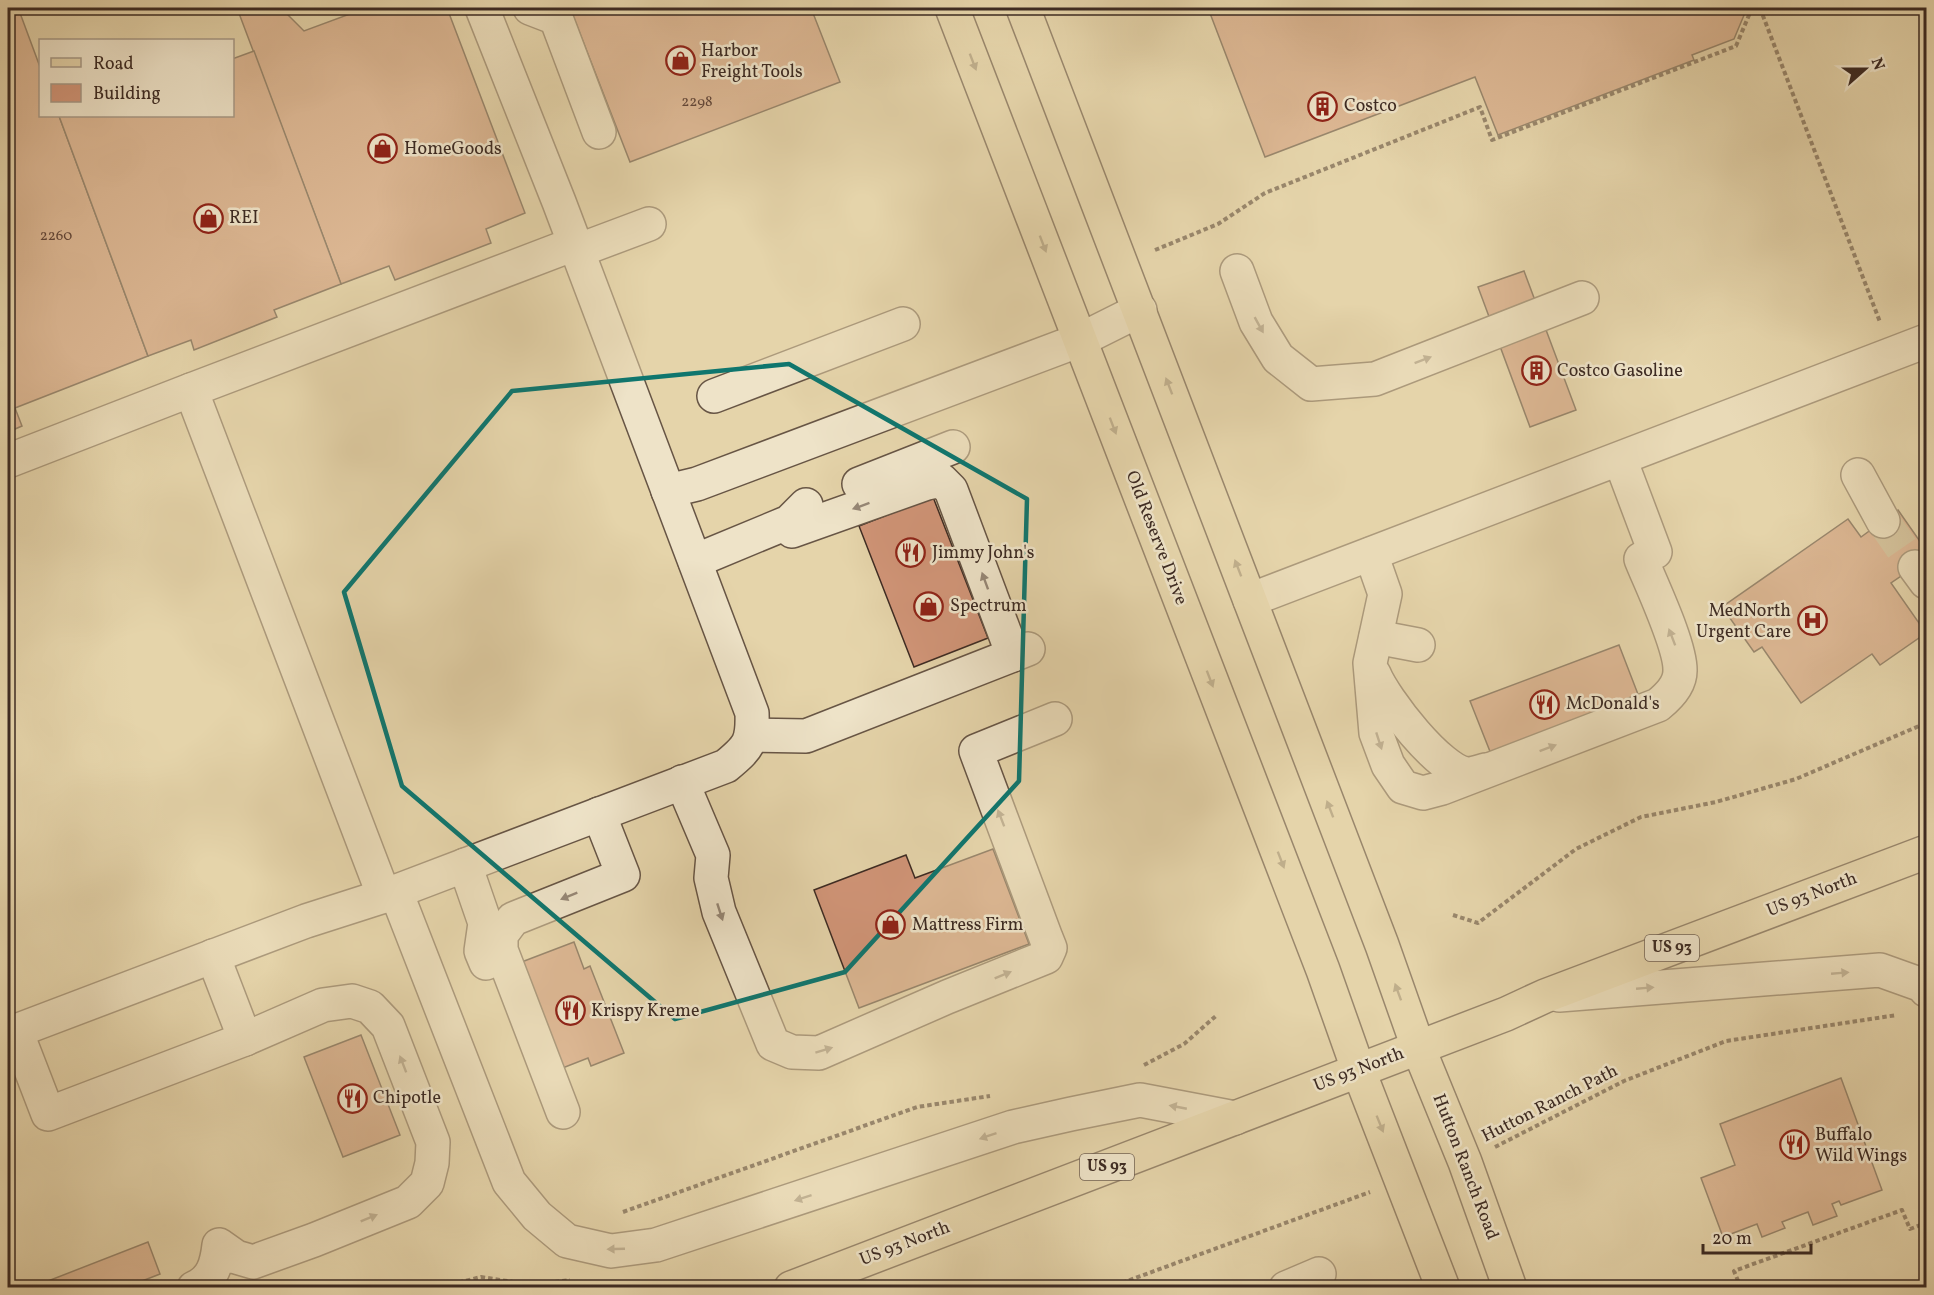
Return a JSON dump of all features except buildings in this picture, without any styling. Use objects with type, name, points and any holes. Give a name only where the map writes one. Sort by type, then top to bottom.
[{"type":"main road","name":"Old Reserve Drive","points":[[952,8],[1323,970],[1358,1069]]},
{"type":"main road","points":[[1023,8],[1140,310],[1418,1047]]},
{"type":"main road","name":"US 93 North","points":[[791,1287],[1506,1014],[1545,996],[1926,852]]},
{"type":"main road","name":"Hutton Ranch Road","points":[[1418,1047],[1465,1162],[1510,1287]]},
{"type":"main road","points":[[1358,1069],[1443,1287]]},
{"type":"lane","points":[[194,1287],[204,1284],[217,1264],[219,1245],[236,1257],[253,1262],[408,1203],[427,1183],[432,1163],[433,1142],[388,1026],[370,1007],[352,1001],[323,1005],[245,1039],[48,1114],[12,1032],[306,921],[390,894],[726,766],[740,754],[753,735],[752,713],[482,8]]},
{"type":"lane","points":[[530,8],[556,18],[599,132]]},
{"type":"lane","points":[[8,460],[575,248],[649,224]]},
{"type":"lane","points":[[1237,272],[1256,322],[1278,358],[1311,384],[1375,379],[1582,298]]},
{"type":"lane","points":[[668,491],[697,484],[1080,340],[1140,310]]},
{"type":"lane","points":[[714,396],[903,324]]},
{"type":"lane","points":[[1250,600],[1926,341]]},
{"type":"lane","points":[[191,390],[390,894],[509,1182],[537,1216],[567,1240],[611,1251],[656,1245],[1013,1127],[1140,1100],[1235,1118]]},
{"type":"lane","points":[[694,561],[789,522],[804,506],[952,447]]},
{"type":"lane","points":[[1371,554],[1385,594],[1373,650],[1376,732],[1388,765],[1403,787],[1423,793],[1494,769],[1658,705],[1671,694],[1680,672],[1677,649],[1641,558],[1655,552],[1620,459]]},
{"type":"lane","points":[[1858,475],[1883,521]]},
{"type":"lane","points":[[753,735],[806,736],[1020,652],[951,490],[941,480],[792,531]]},
{"type":"lane","points":[[1373,650],[1418,645]]},
{"type":"lane","points":[[1373,650],[1380,688],[1404,722],[1447,765],[1466,774],[1494,769]]},
{"type":"lane","points":[[682,782],[713,855],[711,878],[719,912],[773,1044],[792,1052],[819,1053],[1046,957],[1050,948],[976,751],[1055,719]]},
{"type":"lane","points":[[465,865],[485,923],[482,951],[540,1104],[563,1113],[501,950],[501,935],[513,919],[623,875],[599,814]]},
{"type":"lane","points":[[213,956],[245,1039]]},
{"type":"lane","points":[[1545,996],[1880,970],[1924,988]]},
{"type":"lane","points":[[1286,1287],[1319,1274]]},
{"type":"path","points":[[1155,250],[1218,224],[1264,193],[1480,107],[1492,140],[1736,46],[1752,8]]},
{"type":"path","points":[[1760,8],[1894,354]]},
{"type":"path","points":[[1453,915],[1478,922],[1576,849],[1641,817],[1716,802],[1796,779],[1926,723]]},
{"type":"path","name":"Hutton Ranch Path","points":[[1465,1162],[1624,1081],[1726,1041],[1906,1014],[1924,988]]},
{"type":"path","points":[[1135,1067],[1146,1064],[1184,1044],[1217,1015]]},
{"type":"path","points":[[615,1213],[624,1212],[917,1107],[998,1094]]},
{"type":"path","points":[[1108,1287],[1357,1196],[1404,1183]]},
{"type":"path","points":[[1741,1287],[1734,1271],[1902,1210],[1910,1229],[1926,1223]]},
{"type":"path","points":[[437,1287],[481,1277],[533,1285],[570,1280]]},
{"type":"highlighted area","points":[[789,364],[1027,499],[1019,781],[845,972],[675,1019],[402,786],[344,592],[512,391]]},
{"type":"tunnel","points":[[1883,521],[1915,567]]},
{"type":"place","name":"Harbor Freight Tools","points":[[680,61]]},
{"type":"place","name":"Costco","points":[[1323,106]]},
{"type":"place","name":"HomeGoods","points":[[383,149]]},
{"type":"place","name":"REI","points":[[208,218]]},
{"type":"place","name":"Costco Gasoline","points":[[1536,371]]},
{"type":"place","name":"Jimmy John's","points":[[911,553]]},
{"type":"place","name":"Spectrum","points":[[929,606]]},
{"type":"place","name":"MedNorth Urgent Care","points":[[1812,621]]},
{"type":"place","name":"McDonald's","points":[[1545,704]]},
{"type":"place","name":"Mattress Firm","points":[[891,925]]},
{"type":"place","name":"Krispy Kreme","points":[[570,1011]]},
{"type":"place","name":"Chipotle","points":[[352,1098]]},
{"type":"place","name":"Buffalo Wild Wings","points":[[1794,1145]]}]
